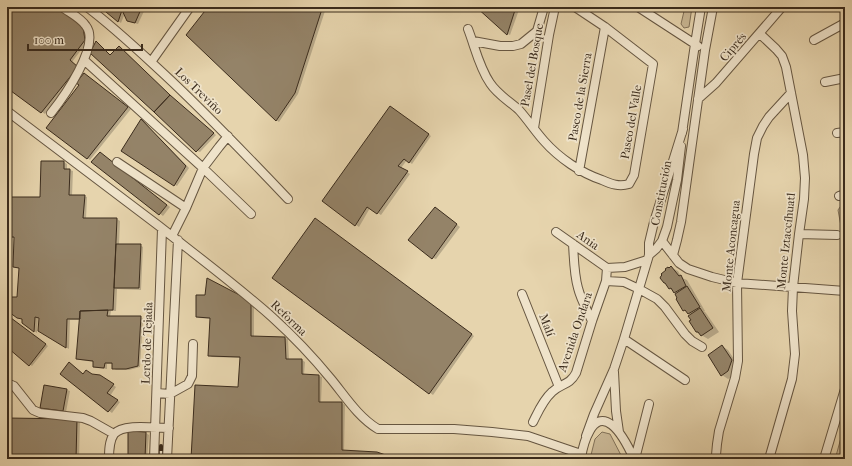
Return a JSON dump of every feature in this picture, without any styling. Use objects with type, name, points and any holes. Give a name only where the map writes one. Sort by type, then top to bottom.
[{"type":"street","points":[[51,113],[75,79],[84,60],[90,40],[89,32],[86,26],[62,7]]},
{"type":"street","name":"Los Treviño","points":[[87,7],[104,20],[199,107],[288,199]]},
{"type":"street","points":[[151,62],[190,7]]},
{"type":"street","points":[[473,41],[500,46],[514,46],[521,44],[538,31],[544,7]]},
{"type":"street","name":"Pasel del Bosque","points":[[534,128],[549,35],[556,7]]},
{"type":"street","points":[[575,7],[605,27]]},
{"type":"street","points":[[640,7],[705,50]]},
{"type":"street","name":"Constitución","points":[[648,258],[662,241],[667,227],[676,180],[701,7]]},
{"type":"street","points":[[673,255],[678,240],[681,222],[705,50],[713,7]]},
{"type":"street","name":"Ciprés","points":[[698,99],[716,83],[782,7]]},
{"type":"street","points":[[814,40],[845,23]]},
{"type":"street","name":"Paseo del Valle","points":[[580,171],[618,186],[629,184],[634,175],[654,64],[605,27]]},
{"type":"street","name":"Paseo de la Sierra","points":[[580,171],[605,27]]},
{"type":"street","points":[[468,29],[479,61],[491,85],[519,111],[545,142],[580,171]]},
{"type":"street","points":[[538,31],[549,35]]},
{"type":"street","name":"Monte Iztaccíhuatl","points":[[760,34],[782,56],[786,66],[805,178],[804,199],[793,287],[792,311],[795,354],[787,398],[769,459]]},
{"type":"street","points":[[84,60],[203,168],[251,214]]},
{"type":"street","points":[[825,82],[845,78]]},
{"type":"street","name":"Monte Aconcagua","points":[[717,459],[716,455],[719,431],[735,378],[738,361],[737,283],[757,138],[769,117],[791,93]]},
{"type":"street","name":"Reforma","points":[[7,111],[175,238],[274,318],[319,365],[369,424],[378,429],[454,429],[528,436],[581,456]]},
{"type":"street","name":"Constitución","points":[[581,456],[594,414],[614,369],[624,339],[648,258],[649,243],[654,222],[683,129]]},
{"type":"street","points":[[175,238],[203,168],[228,136]]},
{"type":"street","points":[[117,162],[186,208]]},
{"type":"street","name":"Lerdo de Tejada","points":[[154,459],[162,229]]},
{"type":"street","name":"Ania","points":[[556,232],[607,268]]},
{"type":"street","points":[[799,234],[837,235]]},
{"type":"street","name":"Lerdo de Tejada","points":[[167,459],[173,331],[175,238]]},
{"type":"street","points":[[662,241],[679,263],[688,269],[712,277],[737,283],[845,291]]},
{"type":"street","points":[[573,244],[578,288],[592,321]]},
{"type":"street","points":[[607,268],[625,268],[648,258]]},
{"type":"street","name":"Avenida Ondara","points":[[533,422],[551,393],[573,379],[576,373],[606,281],[607,268]]},
{"type":"street","points":[[624,282],[625,268]]},
{"type":"street","name":"Avenida Ondara","points":[[606,281],[624,282],[657,299],[665,307],[685,334],[692,341],[702,347]]},
{"type":"street","name":"Malí","points":[[522,294],[559,387]]},
{"type":"street","points":[[159,330],[173,331]]},
{"type":"street","points":[[624,339],[685,380]]},
{"type":"street","points":[[157,393],[170,394],[188,384],[192,376],[194,344]]},
{"type":"street","points":[[614,369],[616,411],[619,432]]},
{"type":"street","points":[[7,383],[14,386],[33,410],[40,413],[83,418],[114,434]]},
{"type":"street","points":[[824,459],[845,390]]},
{"type":"street","points":[[634,459],[649,404]]},
{"type":"street","points":[[586,436],[598,422],[602,421],[612,425],[619,432],[634,459]]},
{"type":"street","points":[[109,459],[110,441],[114,434],[121,430],[130,427],[169,428]]},
{"type":"shaded area","points":[[685,7],[692,7],[689,27],[684,28],[681,24]]},
{"type":"shaded area","points":[[845,200],[845,248],[838,210]]},
{"type":"shaded area","points":[[845,423],[845,458],[836,456]]},
{"type":"shaded area","points":[[602,432],[610,434],[623,459],[590,459],[595,439]]},
{"type":"building","points":[[7,7],[23,7],[26,9],[28,7],[57,7],[83,27],[85,40],[70,60],[78,67],[41,113],[7,88]]},
{"type":"building","points":[[100,7],[142,7],[135,23],[127,21],[122,10],[118,22]]},
{"type":"building","points":[[208,7],[320,7],[322,9],[295,93],[276,121],[186,35]]},
{"type":"building","points":[[476,7],[516,7],[507,35]]},
{"type":"building","points":[[96,41],[110,55],[119,46],[170,95],[154,112],[90,53]]},
{"type":"building","points":[[84,73],[128,107],[87,159],[46,128],[79,85],[76,83]]},
{"type":"building","points":[[170,95],[214,133],[196,152],[154,112]]},
{"type":"building","points":[[390,106],[429,134],[409,163],[404,159],[398,166],[408,171],[377,214],[367,207],[355,226],[322,201]]},
{"type":"building","points":[[141,119],[186,166],[174,186],[121,151]]},
{"type":"building","points":[[100,152],[167,205],[159,215],[91,162]]},
{"type":"building","points":[[41,161],[64,161],[64,169],[70,169],[69,195],[85,195],[83,218],[117,218],[113,310],[80,311],[80,319],[67,319],[66,348],[38,331],[39,318],[35,317],[34,332],[22,323],[22,319],[17,318],[9,312],[8,297],[17,297],[19,268],[13,267],[14,237],[9,237],[11,197],[40,197]]},
{"type":"building","points":[[435,207],[457,224],[432,259],[408,240]]},
{"type":"building","points":[[315,218],[472,334],[429,394],[272,278]]},
{"type":"building","points":[[116,244],[141,244],[139,288],[114,288]]},
{"type":"building","points":[[671,266],[679,276],[681,275],[686,286],[674,293],[671,288],[669,289],[660,278],[662,275],[661,274],[666,270],[665,269]]},
{"type":"building","points":[[207,278],[251,301],[251,336],[285,337],[286,359],[302,359],[302,374],[319,375],[319,402],[342,402],[342,450],[377,452],[397,459],[191,459],[195,385],[238,387],[240,357],[208,356],[210,318],[196,317],[196,295],[205,295]]},
{"type":"building","points":[[687,286],[700,307],[688,314],[685,310],[683,311],[676,299],[675,294]]},
{"type":"building","points":[[700,308],[713,328],[701,336],[698,332],[696,332],[689,321],[691,320],[688,316]]},
{"type":"building","points":[[108,310],[107,316],[141,316],[138,366],[126,369],[112,369],[112,363],[105,363],[104,368],[93,367],[93,361],[76,359],[80,311]]},
{"type":"building","points":[[7,315],[46,344],[29,366],[8,348],[7,350]]},
{"type":"building","points":[[722,345],[732,360],[728,371],[721,376],[708,355]]},
{"type":"building","points":[[69,362],[83,374],[86,370],[92,374],[100,375],[114,384],[107,393],[118,400],[108,412],[60,374]]},
{"type":"building","points":[[44,385],[67,389],[63,411],[40,408]]},
{"type":"building","points":[[7,418],[77,419],[76,459],[7,459]]},
{"type":"building","points":[[128,431],[146,432],[145,459],[128,459]]},
{"type":"railway","points":[[161,446],[161,459]]}]
